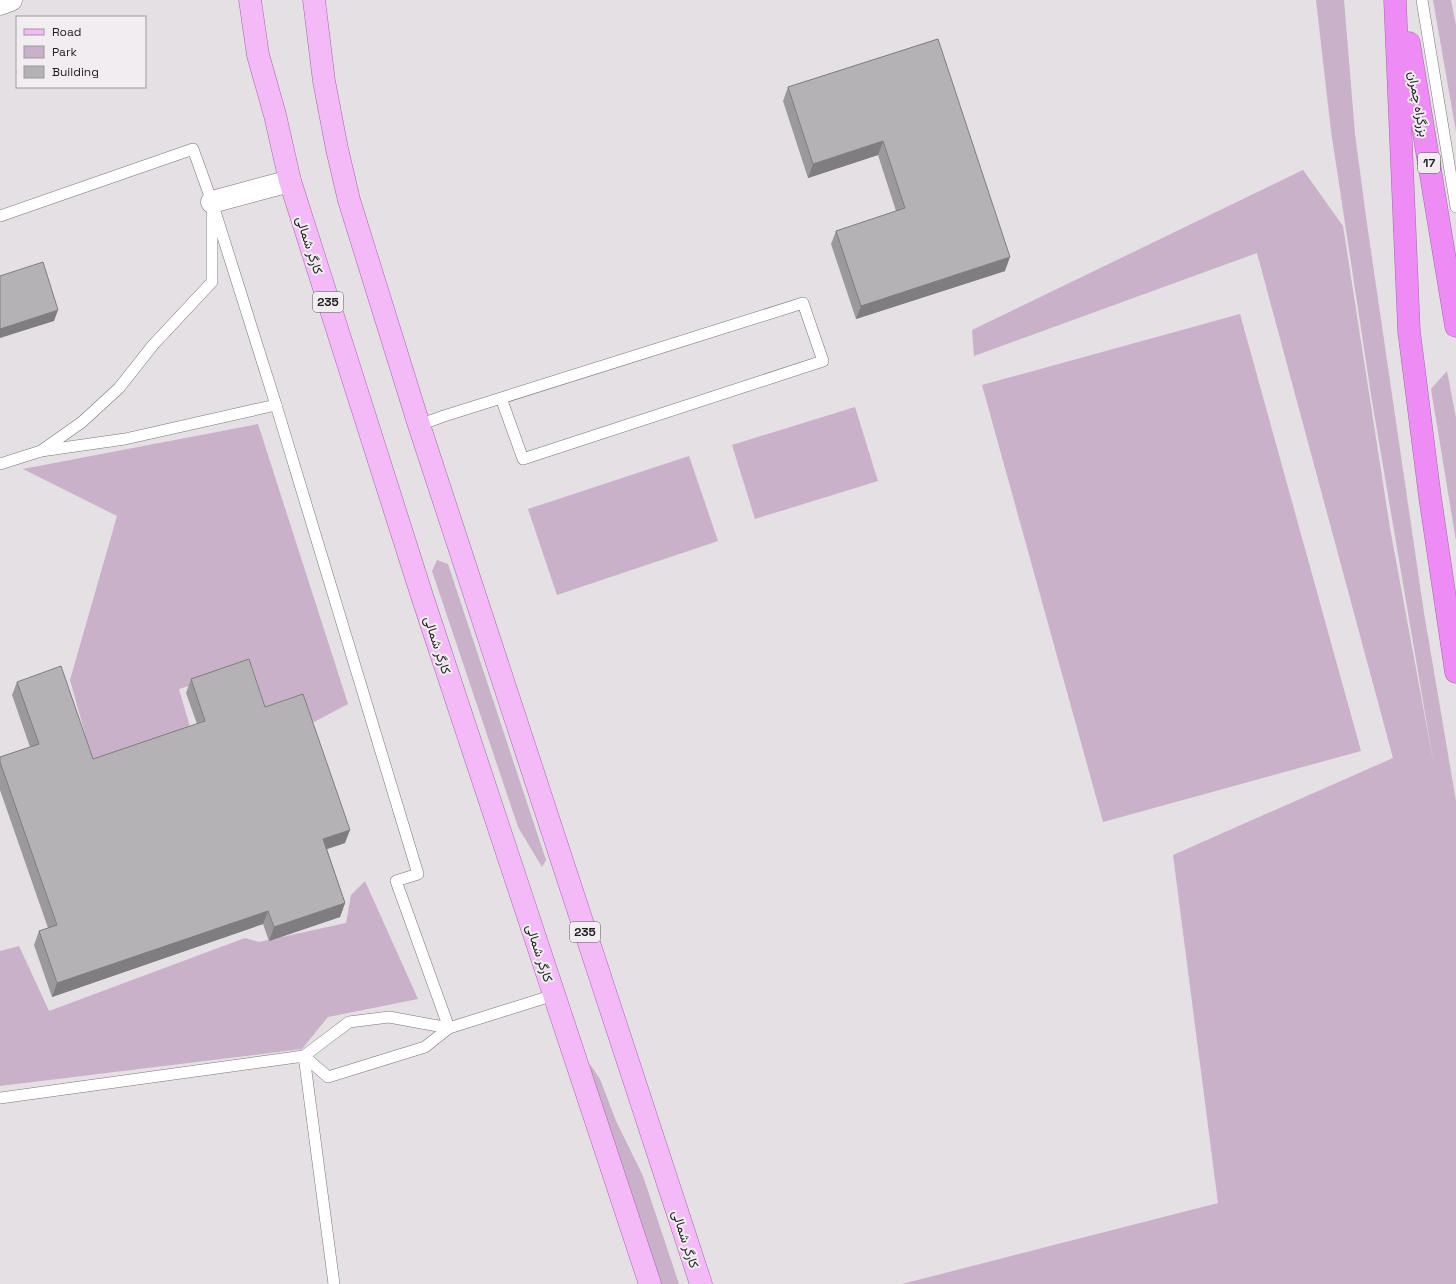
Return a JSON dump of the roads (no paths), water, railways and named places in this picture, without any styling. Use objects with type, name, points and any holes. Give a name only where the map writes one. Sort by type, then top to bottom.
[{"type":"highway","points":[[1395,0],[1409,331],[1430,497],[1456,672]]},
{"type":"highway","name":"بزرگراه چمران","points":[[1401,0],[1456,326]]},
{"type":"main road","name":"کارگر شمالی","points":[[250,0],[258,55],[290,181],[423,599],[650,1284]]},
{"type":"main road","name":"کارگر شمالی","points":[[314,0],[324,81],[337,149],[349,200],[419,425],[701,1284]]},
{"type":"street","points":[[0,4],[11,0]]},
{"type":"street","points":[[212,202],[290,181]]},
{"type":"lane","points":[[1422,0],[1456,208]]},
{"type":"lane","points":[[0,216],[193,149],[212,202],[276,405],[418,874],[396,881],[449,1028]]},
{"type":"lane","points":[[41,451],[82,422],[119,388],[153,345],[212,282],[212,202]]},
{"type":"lane","points":[[419,425],[501,398],[803,303],[823,361],[522,459],[501,398]]},
{"type":"lane","points":[[0,464],[41,451],[126,438],[276,405]]},
{"type":"lane","points":[[304,1056],[328,1077],[425,1047],[449,1028],[554,995]]},
{"type":"lane","points":[[0,1098],[304,1056],[349,1022],[389,1017],[449,1028]]},
{"type":"lane","points":[[304,1056],[334,1284]]}]
